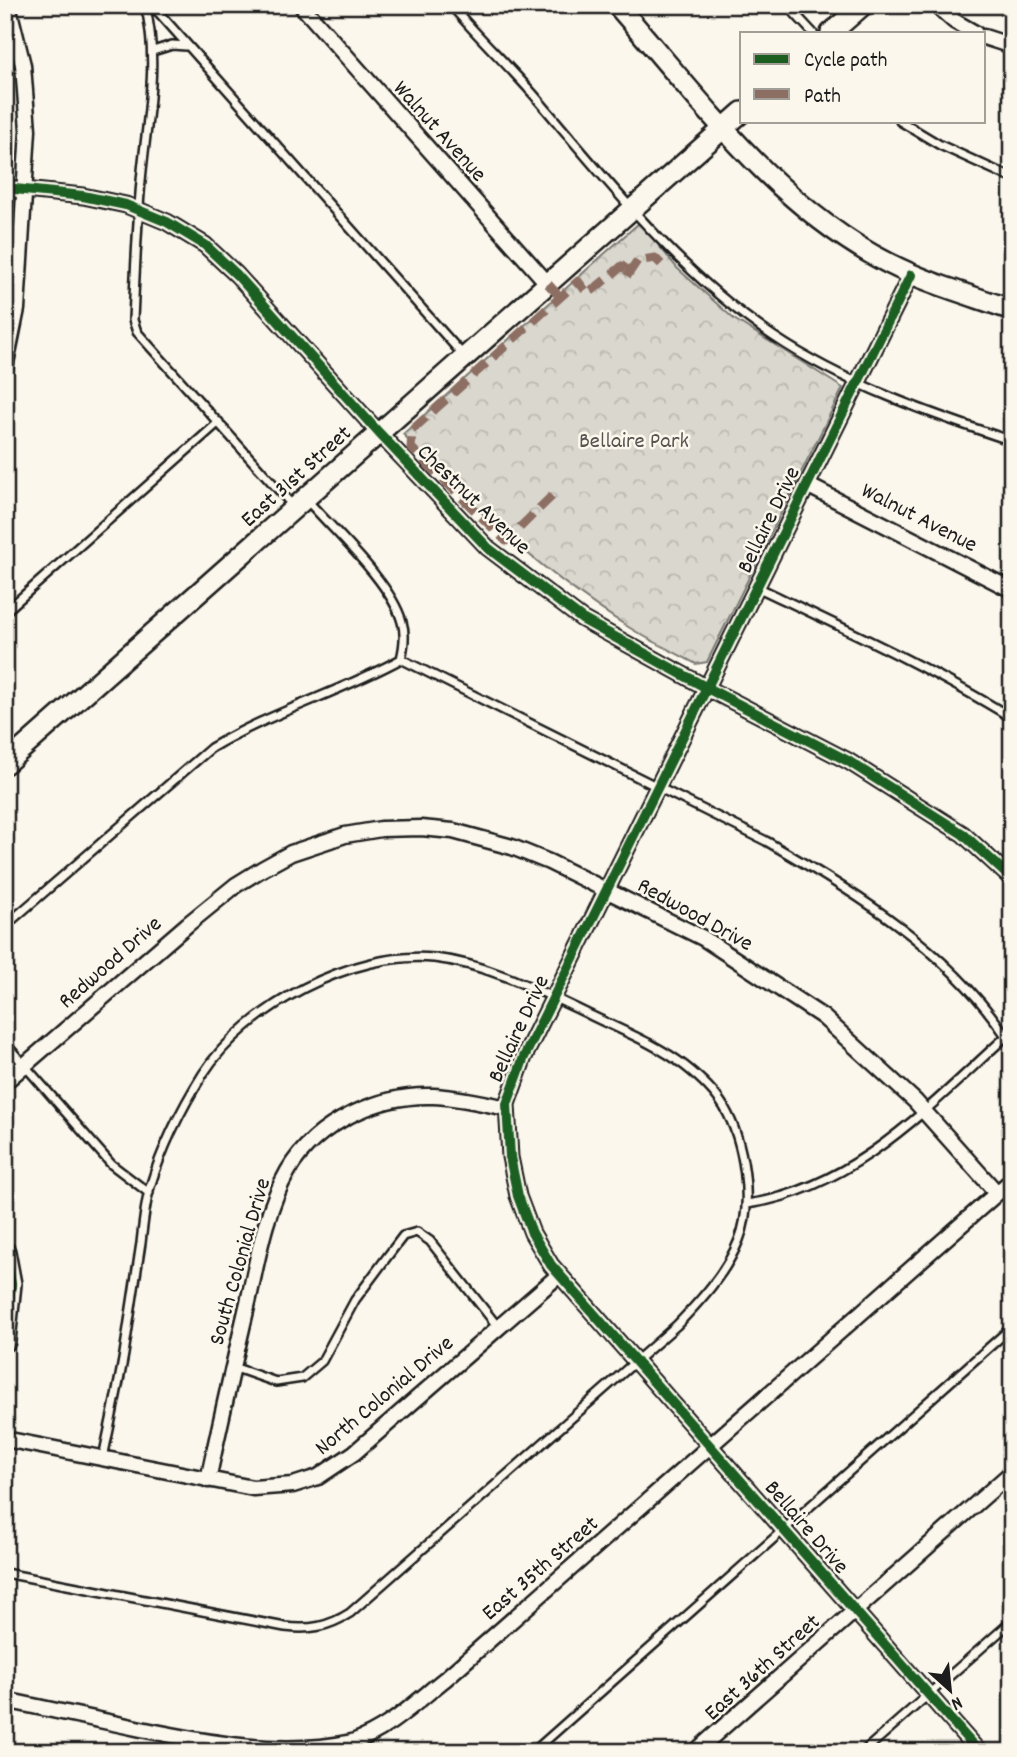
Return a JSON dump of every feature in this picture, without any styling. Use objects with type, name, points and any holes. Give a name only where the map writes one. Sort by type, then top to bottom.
[{"type":"street","points":[[5,368],[17,309],[28,131],[26,89],[18,41],[8,5]]},
{"type":"street","name":"Walnut Avenue","points":[[300,5],[548,284]]},
{"type":"street","points":[[617,5],[724,128],[786,194],[836,233],[911,275],[1012,310]]},
{"type":"street","points":[[832,32],[863,5]]},
{"type":"street","points":[[936,5],[954,21],[973,32]]},
{"type":"street","points":[[986,38],[1012,46]]},
{"type":"street","name":"East 31st Street","points":[[5,764],[740,114]]},
{"type":"street","name":"Chestnut Avenue","points":[[5,188],[83,196],[126,205],[167,222],[205,245],[237,275],[379,433],[488,548],[582,619],[848,761],[963,834],[1012,879]]},
{"type":"street","name":"Bellaire Drive","points":[[911,275],[554,997],[512,1085],[507,1108],[510,1157],[518,1196],[532,1233],[551,1265],[979,1752]]},
{"type":"street","name":"Walnut Avenue","points":[[807,485],[1012,590]]},
{"type":"street","name":"Redwood Drive","points":[[5,1082],[236,885],[290,853],[345,835],[380,829],[421,828],[453,831],[512,847],[703,939],[823,1017],[923,1110],[997,1193]]},
{"type":"street","name":"South Colonial Drive","points":[[208,1480],[255,1269],[273,1205],[289,1169],[318,1136],[353,1114],[385,1102],[431,1096],[507,1108]]},
{"type":"street","name":"East 35th Street","points":[[5,1700],[216,1745],[258,1750],[304,1750],[354,1742],[398,1716],[445,1679],[1012,1180]]},
{"type":"street","points":[[5,1252],[11,1284],[5,1341]]},
{"type":"street","name":"North Colonial Drive","points":[[5,1439],[253,1488],[293,1485],[333,1469],[354,1453],[559,1275]]},
{"type":"street","name":"East 36th Street","points":[[695,1752],[1012,1472]]},
{"type":"lane","points":[[145,5],[153,51],[138,210],[134,320],[137,332],[219,422],[380,581],[402,622],[404,638],[401,659]]},
{"type":"lane","points":[[152,5],[465,357]]},
{"type":"lane","points":[[451,5],[687,266],[773,336],[815,361],[909,405],[1012,440]]},
{"type":"lane","points":[[787,5],[812,32]]},
{"type":"lane","points":[[153,51],[172,45],[187,46]]},
{"type":"lane","points":[[902,122],[940,145],[1012,178]]},
{"type":"lane","points":[[5,612],[219,422]]},
{"type":"lane","points":[[757,587],[891,653],[1012,718]]},
{"type":"lane","points":[[401,659],[766,841],[868,903],[946,964],[1009,1034],[923,1110],[854,1165],[797,1192],[747,1204]]},
{"type":"lane","points":[[5,926],[211,748],[248,726],[370,676],[401,659]]},
{"type":"lane","points":[[5,1573],[245,1621],[301,1629],[323,1627],[342,1618],[699,1303],[723,1272],[740,1240],[747,1204],[739,1147],[723,1106],[708,1087],[684,1065],[657,1048],[554,997],[492,972],[433,958],[387,960],[327,978],[283,1000],[255,1019],[220,1052],[204,1073],[180,1114],[149,1193],[124,1354],[103,1459]]},
{"type":"lane","points":[[5,1043],[111,1164],[149,1193]]},
{"type":"lane","points":[[233,1367],[276,1382],[302,1378],[322,1361],[355,1300],[387,1256],[403,1236],[417,1232],[430,1241],[498,1328]]},
{"type":"lane","points":[[533,1752],[1012,1327]]},
{"type":"lane","points":[[863,1752],[1012,1621]]},
{"type":"green space","name":"Bellaire Park","points":[[640,222],[677,268],[734,319],[843,388],[707,662],[696,664],[630,628],[568,586],[482,513],[403,434]]},
{"type":"marked path","points":[[627,276],[637,261],[655,258],[667,270]]},
{"type":"marked path","points":[[552,496],[506,541],[411,448],[412,430],[578,281],[588,294],[622,266],[630,272]]},
{"type":"marked path","points":[[548,284],[560,297]]},
{"type":"cycle path","points":[[5,188],[83,196],[126,205],[167,222],[205,245],[237,275],[379,433],[488,548],[582,619],[848,761],[963,834],[1012,879]]},
{"type":"cycle path","points":[[911,275],[524,1057],[507,1104],[510,1157],[518,1196],[532,1233],[551,1265],[979,1752]]},
{"type":"cycle path","points":[[5,1252],[11,1284],[5,1341]]}]
